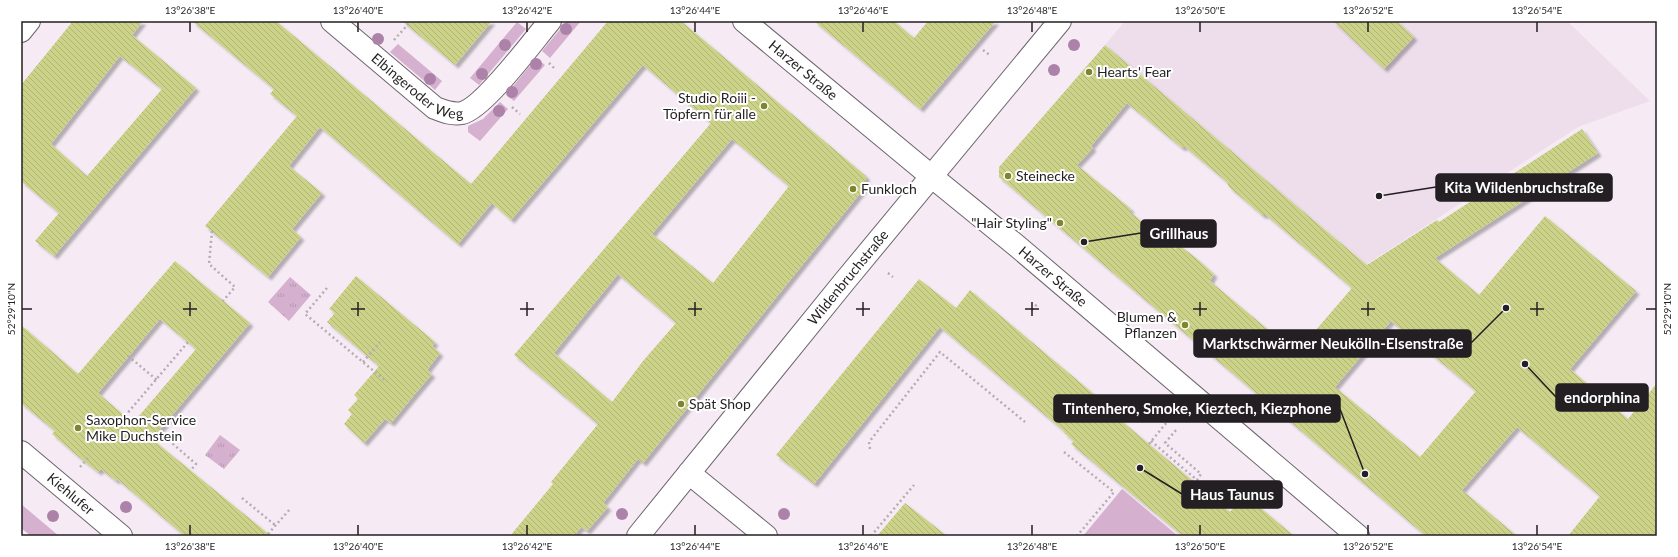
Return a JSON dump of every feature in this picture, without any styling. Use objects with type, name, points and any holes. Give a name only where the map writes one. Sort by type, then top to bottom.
[{"type":"street","points":[[21,31],[29,21]]},
{"type":"street","name":"Elbingeroder Weg","points":[[332,21],[435,108],[447,112],[462,112],[477,105],[492,90],[550,21]]},
{"type":"street","name":"Harzer Straße","points":[[744,21],[930,176],[1004,235],[1358,536]]},
{"type":"street","name":"Wildenbruchstraße","points":[[638,536],[930,176],[1004,90],[1060,21]]},
{"type":"street","name":"Kiehlufer","points":[[21,452],[121,536]]},
{"type":"street","points":[[689,473],[766,536]]},
{"type":"path","points":[[983,50],[990,56]]},
{"type":"path","points":[[1034,226],[1040,221]]},
{"type":"path","points":[[212,231],[209,264],[235,287],[223,301]]},
{"type":"path","points":[[888,273],[893,277]]},
{"type":"path","points":[[327,288],[305,314],[387,382]]},
{"type":"path","points":[[1032,310],[1038,303]]},
{"type":"path","points":[[126,416],[188,342]]},
{"type":"path","points":[[363,362],[380,342]]},
{"type":"path","points":[[870,449],[869,442],[940,352],[1025,422]]},
{"type":"path","points":[[128,356],[157,380]]},
{"type":"path","points":[[1149,444],[1167,422]]},
{"type":"path","points":[[1151,441],[1198,480],[1201,474],[1165,443],[1176,430]]},
{"type":"path","points":[[164,437],[196,464],[191,470]]},
{"type":"path","points":[[1064,452],[1114,492],[1077,536]]},
{"type":"path","points":[[871,536],[914,485]]},
{"type":"path","points":[[242,498],[275,526]]},
{"type":"path","points":[[268,534],[290,509]]},
{"type":"shaded area","points":[[1125,21],[1567,21],[1650,101],[1578,127],[1367,264],[1105,45]]},
{"type":"green space","points":[[567,21],[581,21],[550,58],[542,51]]},
{"type":"green space","points":[[517,22],[526,29],[479,85],[470,78]]},
{"type":"green space","points":[[398,44],[442,81],[435,90],[390,52]]},
{"type":"green space","points":[[536,58],[545,65],[514,101],[506,95]]},
{"type":"green space","points":[[500,102],[508,109],[480,141],[468,132],[468,126],[483,119]]},
{"type":"green space","points":[[290,277],[311,295],[289,321],[268,302]]},
{"type":"green space","points":[[220,435],[240,450],[224,469],[205,455]]},
{"type":"green space","points":[[1122,489],[1178,536],[1083,536]]},
{"type":"green space","points":[[21,504],[59,536],[31,536],[21,528]]},
{"type":"building","points":[[73,21],[143,21],[132,35],[196,88],[54,256],[35,241],[59,213],[21,181],[21,85]],"holes":[[[120,56],[162,89],[87,176],[51,144]]]},
{"type":"building","points":[[192,21],[276,21],[471,184],[608,21],[681,21],[866,176],[866,186],[643,463],[638,459],[603,503],[608,507],[587,531],[581,527],[574,536],[510,536],[553,484],[551,482],[598,424],[514,355],[711,123],[643,65],[511,220],[492,203],[458,244],[320,127],[289,166],[322,193],[292,229],[301,237],[268,277],[205,226],[297,116],[270,94],[274,89]],"holes":[[[732,139],[789,186],[713,283],[652,234]],[[618,274],[676,323],[643,361],[612,402],[554,353]]]},
{"type":"building","points":[[402,21],[492,21],[455,65]]},
{"type":"building","points":[[814,21],[894,21],[914,38],[928,21],[996,21],[920,109]]},
{"type":"building","points":[[1333,21],[1397,21],[1414,37],[1384,69]]},
{"type":"building","points":[[1105,45],[1367,265],[1437,220],[1439,222],[1582,129],[1598,153],[1435,258],[1479,295],[1545,216],[1636,291],[1570,369],[1628,419],[1657,383],[1657,536],[1568,536],[1600,496],[1517,427],[1462,490],[1517,536],[1426,536],[999,177],[999,167]],"holes":[[[1127,103],[1182,148],[1184,146],[1227,182],[1229,187],[1262,215],[1266,215],[1352,288],[1296,353],[1210,281],[1214,274],[1196,258],[1179,245],[1175,249],[1129,211],[1131,209],[1077,165],[1093,148],[1091,146]],[[1391,321],[1476,391],[1420,457],[1335,387]]]},
{"type":"building","points":[[175,261],[250,323],[152,439],[271,536],[185,536],[117,479],[116,481],[101,469],[98,472],[80,458],[52,434],[55,431],[21,403],[21,325],[78,374]],"holes":[[[160,319],[196,349],[133,423],[98,393]]]},
{"type":"building","points":[[356,276],[435,342],[432,346],[440,353],[427,370],[432,374],[391,423],[385,419],[364,443],[344,424],[352,414],[348,410],[358,399],[354,395],[379,366],[327,322],[335,313],[329,309]]},
{"type":"building","points":[[919,279],[956,308],[970,290],[1095,395],[1093,397],[1230,512],[1244,494],[1294,536],[1183,536],[1071,444],[1074,441],[1064,433],[1065,432],[940,327],[814,484],[776,455]]},
{"type":"building","points":[[905,503],[947,536],[877,536]]},
{"type":"place","name":"Hearts' Fear","points":[[1089,72]]},
{"type":"place","name":"Studio Roiii - Töpfern für alle","points":[[764,106]]},
{"type":"place","name":"Steinecke","points":[[1008,176]]},
{"type":"place","name":"Funkloch","points":[[853,189]]},
{"type":"place","name":"Kita Wildenbruchstraße","points":[[1379,196]]},
{"type":"place","name":"\"Hair Styling\"","points":[[1060,223]]},
{"type":"place","name":"Grillhaus","points":[[1084,242]]},
{"type":"place","name":"Marktschwärmer Neukölln-Elsenstraße","points":[[1506,308]]},
{"type":"place","name":"Blumen & Pflanzen","points":[[1185,325]]},
{"type":"place","name":"endorphina","points":[[1525,364]]},
{"type":"place","name":"Spät Shop","points":[[681,404]]},
{"type":"place","name":"Saxophon-Service Mike Duchstein","points":[[78,428]]},
{"type":"place","name":"Haus Taunus","points":[[1140,468]]},
{"type":"place","name":"Tintenhero, Smoke, Kieztech, Kiezphone","points":[[1365,474]]}]
